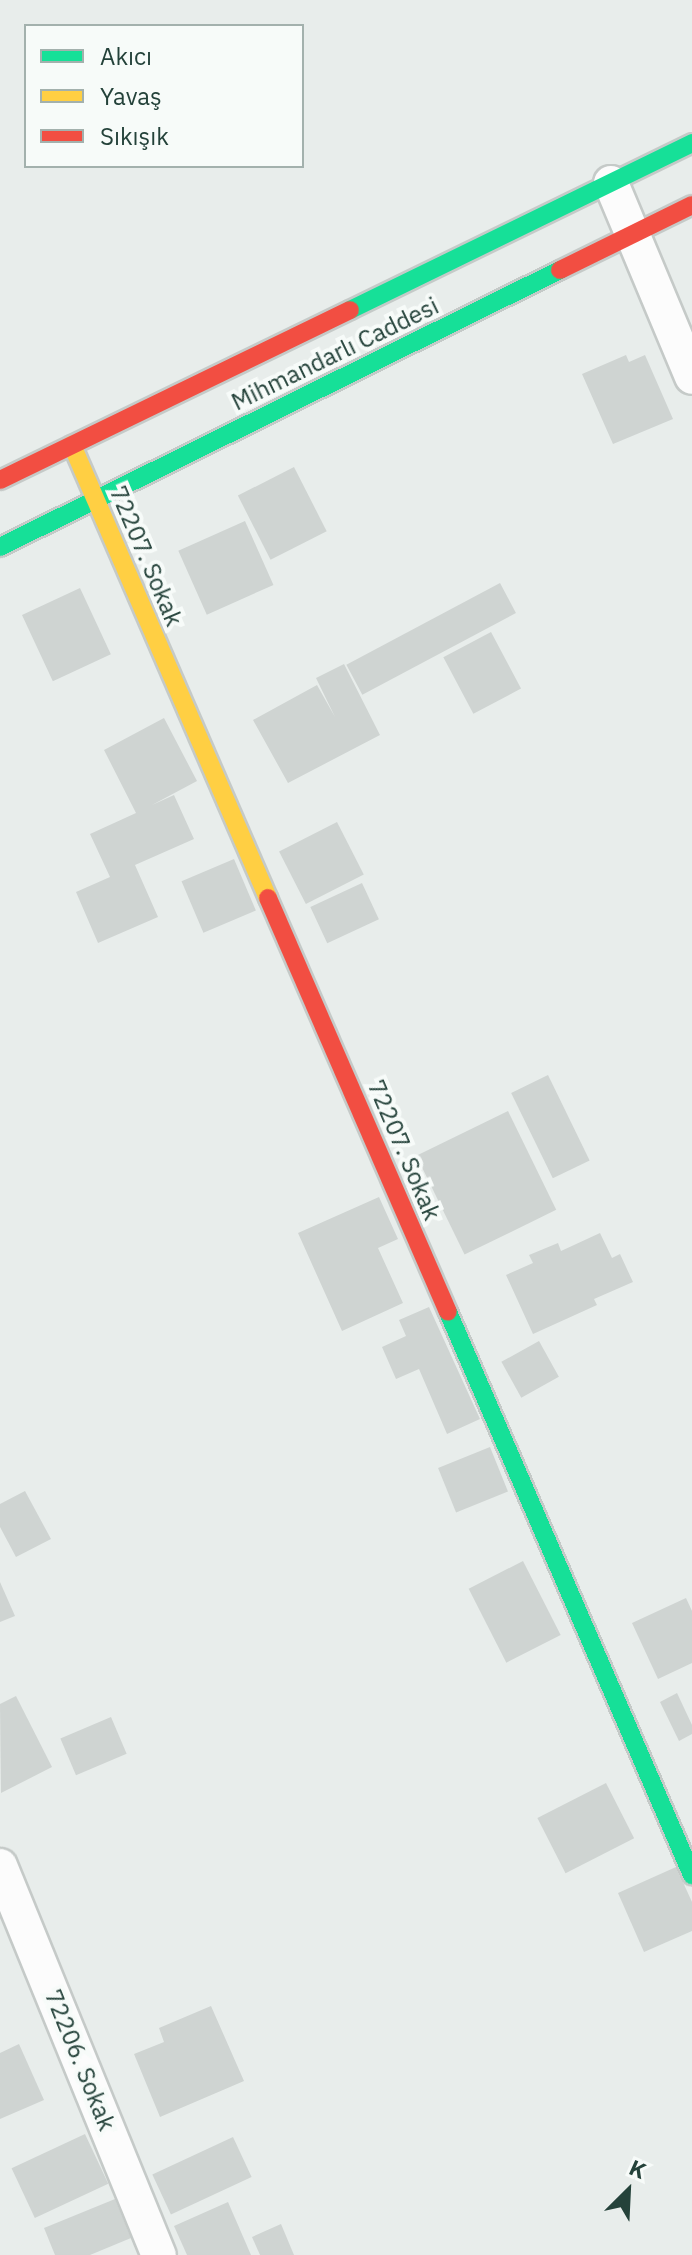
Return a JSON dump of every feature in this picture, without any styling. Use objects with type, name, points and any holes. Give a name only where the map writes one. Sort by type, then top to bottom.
[{"type":"street","name":"Mihmandarlı Caddesi","points":[[0,480],[692,143]]},
{"type":"street","points":[[611,183],[692,377]]},
{"type":"street","name":"Mihmandarlı Caddesi","points":[[0,547],[692,205]]},
{"type":"street","name":"72207. Sokak","points":[[72,445],[692,1875]]},
{"type":"street","name":"72206. Sokak","points":[[0,1866],[159,2255]]},
{"type":"building","points":[[626,355],[629,362],[645,355],[673,419],[613,444],[582,374]]},
{"type":"building","points":[[294,467],[327,531],[271,560],[238,496]]},
{"type":"building","points":[[245,521],[273,585],[207,615],[178,551]]},
{"type":"building","points":[[500,583],[516,613],[362,695],[346,665]]},
{"type":"building","points":[[80,588],[111,654],[53,681],[22,615]]},
{"type":"building","points":[[491,632],[521,689],[473,714],[443,657]]},
{"type":"building","points":[[344,664],[380,735],[288,783],[253,720],[317,685],[335,717],[316,678]]},
{"type":"building","points":[[164,718],[197,781],[152,805],[174,795],[194,839],[135,865],[158,917],[98,943],[76,892],[110,877],[90,834],[136,813],[104,750]]},
{"type":"building","points":[[337,822],[364,875],[306,904],[279,852]]},
{"type":"building","points":[[234,859],[256,911],[203,933],[182,881]]},
{"type":"building","points":[[362,883],[379,919],[327,943],[310,907]]},
{"type":"building","points":[[548,1075],[590,1160],[553,1178],[511,1093]]},
{"type":"building","points":[[508,1111],[556,1210],[465,1255],[416,1156]]},
{"type":"building","points":[[379,1197],[398,1239],[378,1248],[403,1303],[342,1331],[298,1233]]},
{"type":"building","points":[[600,1233],[612,1258],[620,1254],[633,1282],[594,1299],[597,1305],[533,1334],[506,1275],[533,1263],[529,1255],[558,1243],[561,1251]]},
{"type":"building","points":[[429,1307],[480,1419],[447,1434],[419,1369],[396,1379],[382,1347],[406,1336],[399,1320]]},
{"type":"building","points":[[539,1341],[559,1377],[521,1398],[501,1362]]},
{"type":"building","points":[[490,1447],[508,1492],[456,1512],[438,1468]]},
{"type":"building","points":[[25,1491],[51,1539],[16,1557],[0,1527],[0,1504]]},
{"type":"building","points":[[523,1561],[561,1635],[506,1663],[469,1589]]},
{"type":"building","points":[[0,1582],[15,1616],[0,1622]]},
{"type":"building","points":[[686,1598],[692,1611],[692,1663],[658,1679],[632,1623]]},
{"type":"building","points":[[677,1693],[692,1725],[692,1734],[679,1741],[660,1702]]},
{"type":"building","points":[[16,1696],[52,1767],[1,1793],[0,1704]]},
{"type":"building","points":[[111,1717],[127,1754],[76,1775],[60,1738]]},
{"type":"building","points":[[606,1783],[634,1838],[566,1873],[537,1818]]},
{"type":"building","points":[[676,1867],[692,1902],[692,1931],[644,1952],[618,1893]]},
{"type":"building","points":[[211,2006],[244,2081],[160,2117],[134,2054],[164,2042],[159,2028]]},
{"type":"building","points":[[19,2044],[44,2100],[0,2119],[0,2053]]},
{"type":"building","points":[[85,2134],[108,2184],[35,2218],[12,2168]]},
{"type":"building","points":[[233,2137],[252,2177],[171,2214],[152,2175]]},
{"type":"building","points":[[115,2199],[131,2238],[90,2255],[55,2255],[44,2228]]},
{"type":"building","points":[[228,2202],[251,2255],[187,2255],[174,2226]]},
{"type":"building","points":[[281,2224],[294,2255],[260,2255],[252,2237]]},
{"type":"traffic: fast","points":[[350,310],[692,143]]},
{"type":"traffic: fast","points":[[0,547],[560,270]]},
{"type":"traffic: fast","points":[[448,1312],[692,1875]]},
{"type":"traffic: slow","points":[[72,445],[268,898]]},
{"type":"traffic: jam","points":[[560,270],[692,205]]},
{"type":"traffic: jam","points":[[0,480],[350,310]]},
{"type":"traffic: jam","points":[[268,898],[448,1312]]}]
